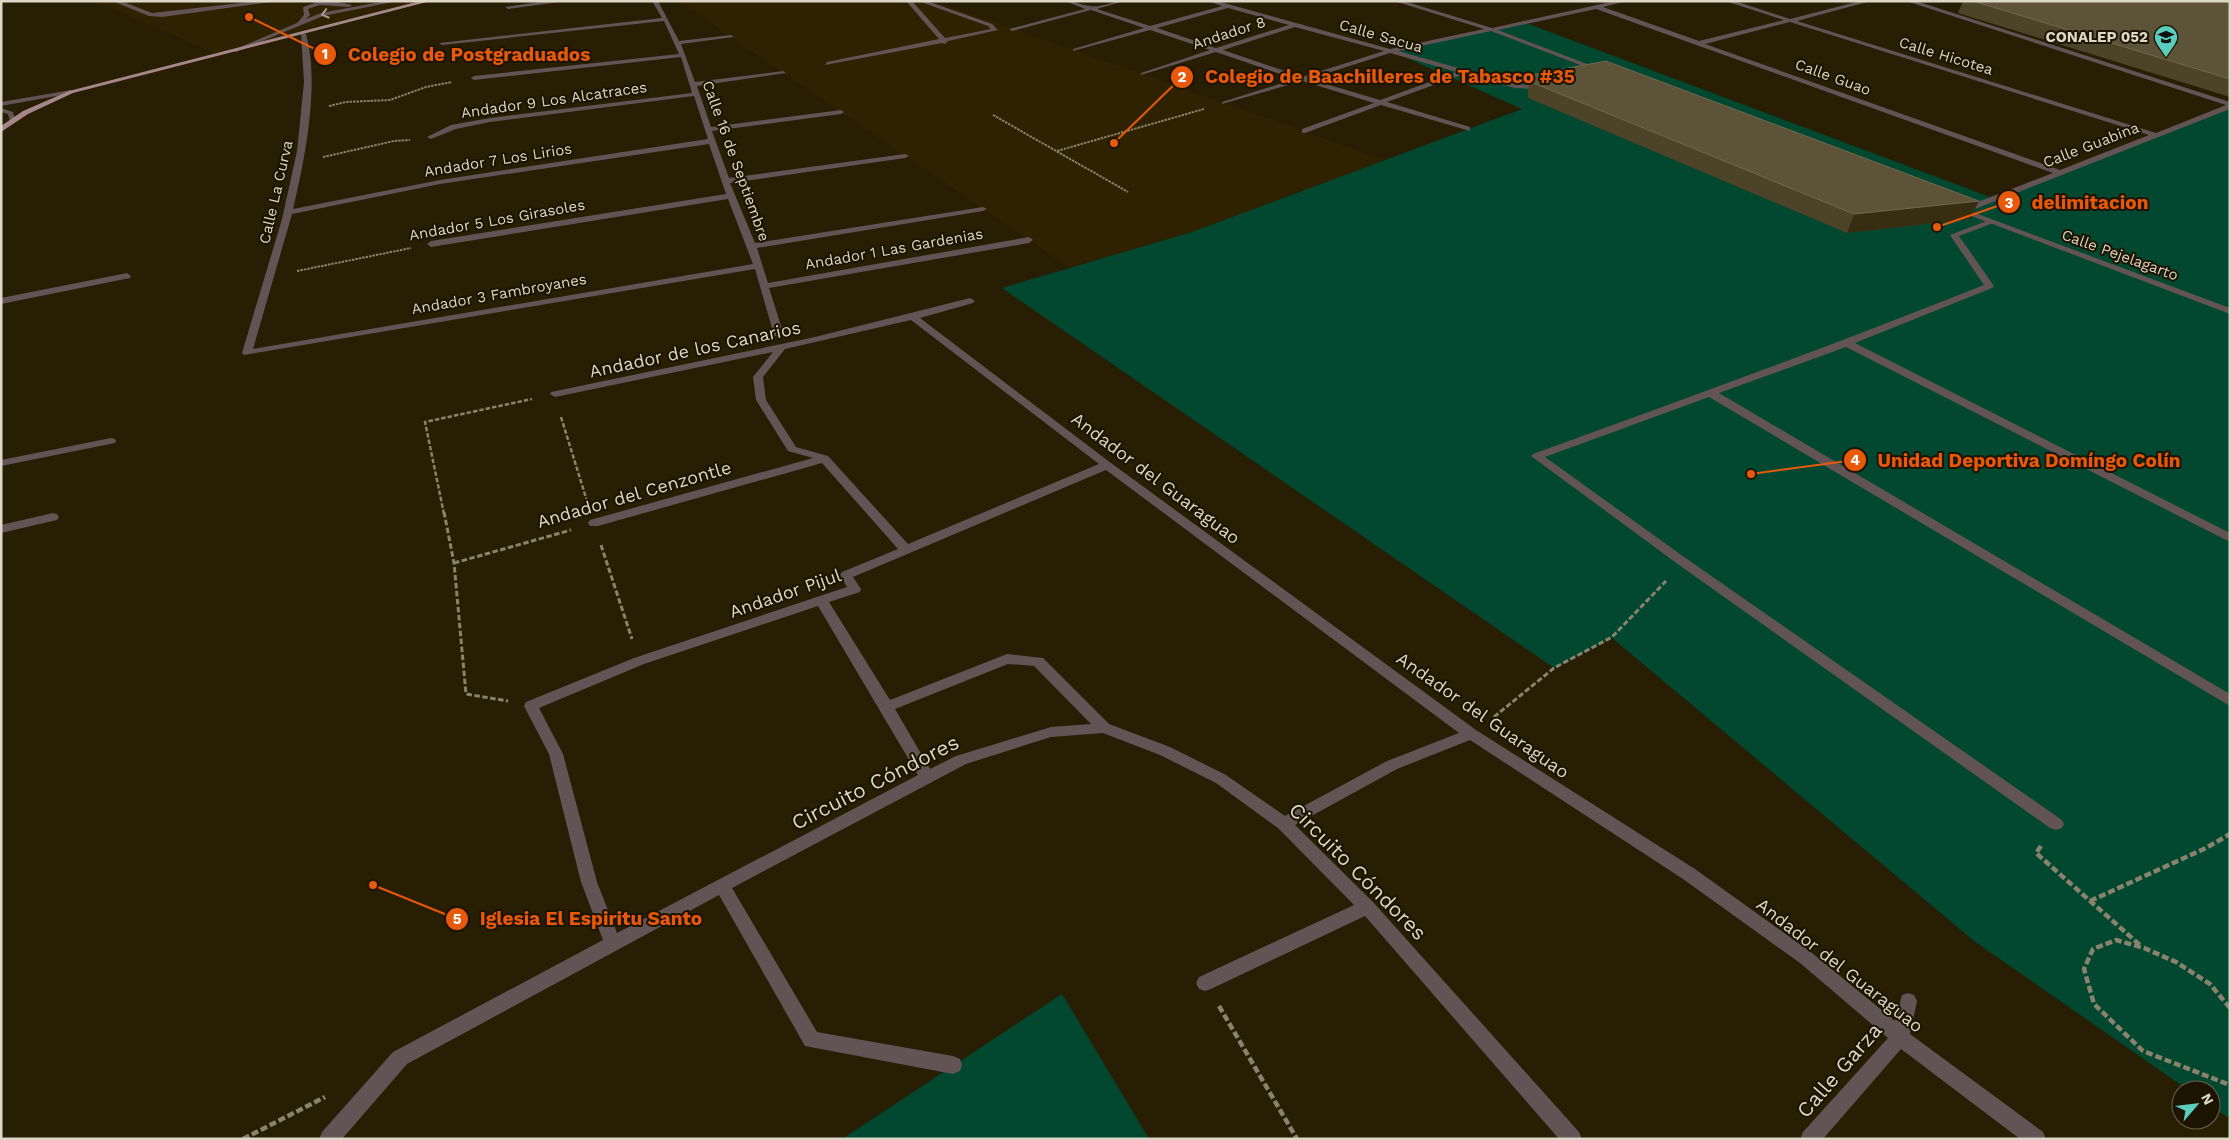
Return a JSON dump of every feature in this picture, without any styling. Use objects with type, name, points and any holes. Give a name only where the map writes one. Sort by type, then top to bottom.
[{"type":"main road","points":[[1,130],[13,120],[71,92],[428,1]]},
{"type":"street","points":[[115,1],[151,15],[162,15],[275,1]]},
{"type":"street","points":[[508,7],[564,1]]},
{"type":"street","name":"Calle 16 de Septiembre","points":[[655,1],[678,43],[694,84],[731,196],[752,246],[780,341]]},
{"type":"street","points":[[908,1],[945,42]]},
{"type":"street","points":[[827,64],[945,42],[995,30],[990,25],[921,1]]},
{"type":"street","points":[[1068,1],[1300,78],[1467,129]]},
{"type":"street","points":[[1012,29],[1121,1]]},
{"type":"street","name":"Calle Sacua","points":[[1210,1],[1524,88],[1551,84]]},
{"type":"street","points":[[1397,1],[1439,12],[1490,29],[1613,76]]},
{"type":"street","points":[[1417,1],[1439,12]]},
{"type":"street","points":[[1224,103],[1391,51],[1624,1]]},
{"type":"street","name":"Calle Hicotea","points":[[1728,1],[2156,135]]},
{"type":"street","points":[[1700,43],[1868,1]]},
{"type":"street","points":[[1909,1],[2230,105]]},
{"type":"street","points":[[294,25],[306,18],[305,8],[308,5],[317,2],[356,5],[393,2]]},
{"type":"street","points":[[234,51],[294,25],[338,10],[393,2]]},
{"type":"street","points":[[1075,50],[1228,6]]},
{"type":"street","name":"Calle Guao","points":[[1597,7],[2059,172]]},
{"type":"street","points":[[442,43],[666,20]]},
{"type":"street","name":"Andador 8","points":[[1143,74],[1294,25]]},
{"type":"street","name":"Calle La Curva","points":[[247,353],[288,212],[298,162],[307,110],[308,48],[303,34]]},
{"type":"street","points":[[678,43],[730,37]]},
{"type":"street","points":[[474,78],[683,55]]},
{"type":"street","points":[[1306,131],[1462,72]]},
{"type":"street","points":[[1586,76],[1603,72]]},
{"type":"street","points":[[694,84],[783,73]]},
{"type":"street","points":[[1,104],[71,92]]},
{"type":"street","name":"Andador 9 Los Alcatraces","points":[[431,136],[454,127],[490,120],[697,94]]},
{"type":"street","name":"Calle Guabina","points":[[1962,211],[2230,105]]},
{"type":"street","points":[[1,110],[11,113],[13,120]]},
{"type":"street","points":[[709,129],[841,112]]},
{"type":"street","name":"Andador 7 Los Lirios","points":[[288,212],[440,182],[712,141]]},
{"type":"street","points":[[726,181],[905,156]]},
{"type":"street","name":"Andador 5 Los Girasoles","points":[[431,244],[559,222],[731,196]]},
{"type":"street","name":"Calle Pejelagarto","points":[[1953,208],[2230,311]]},
{"type":"street","points":[[752,246],[984,209]]},
{"type":"street","points":[[1992,222],[1954,235],[1989,286],[1847,343],[1537,456],[1683,562],[2056,824]]},
{"type":"street","name":"Andador 1 Las Gardenias","points":[[764,286],[1029,240]]},
{"type":"street","name":"Andador 3 Fambroyanes","points":[[247,353],[757,266]]},
{"type":"street","points":[[1,301],[127,276]]},
{"type":"street","name":"Andador de los Canarios","points":[[554,394],[780,341],[913,317],[970,301]]},
{"type":"street","name":"Andador del Guaraguao","points":[[913,317],[1107,465],[1472,734],[1689,874],[1806,958],[1900,1037],[2036,1139]]},
{"type":"street","points":[[780,341],[758,377],[761,400],[792,449],[824,458],[906,550]]},
{"type":"street","points":[[1847,343],[2230,538]]},
{"type":"street","points":[[1709,392],[2230,701]]},
{"type":"street","points":[[1,464],[111,441]]},
{"type":"street","name":"Andador del Cenzontle","points":[[594,523],[824,458]]},
{"type":"street","name":"Andador Pijul","points":[[531,706],[639,661],[855,589],[846,575],[1107,465]]},
{"type":"street","points":[[1,529],[54,517]]},
{"type":"street","points":[[822,600],[887,707],[926,777]]},
{"type":"street","points":[[887,707],[1007,659],[1038,661],[1104,728]]},
{"type":"street","points":[[531,706],[556,754],[589,882],[613,943]]},
{"type":"street","name":"Circuito Cóndores","points":[[329,1139],[400,1058],[926,777],[961,760],[1051,732],[1104,728],[1165,751],[1221,779],[1284,824],[1367,907],[1572,1139]]},
{"type":"street","points":[[1284,824],[1392,765],[1472,734]]},
{"type":"street","points":[[722,886],[811,1040],[953,1065]]},
{"type":"street","points":[[1205,983],[1367,907]]},
{"type":"street","name":"Calle Garza","points":[[1810,1139],[1900,1037],[1908,1001]]},
{"type":"path","points":[[307,110],[346,102],[390,100],[426,87],[474,78]]},
{"type":"path","points":[[1057,152],[1224,103]]},
{"type":"path","points":[[993,115],[1128,192]]},
{"type":"path","points":[[298,162],[394,141],[431,136]]},
{"type":"path","name":"Andador 5 Los Girasoles","points":[[269,277],[431,244]]},
{"type":"path","points":[[531,706],[466,694],[454,563],[426,422],[554,394]]},
{"type":"path","name":"Andador del Cenzontle","points":[[454,563],[594,523]]},
{"type":"path","points":[[1472,734],[1554,668],[1612,638],[1683,562]]},
{"type":"path","points":[[2056,824],[2036,853],[2144,948]]},
{"type":"path","points":[[2090,900],[2206,848],[2230,834]]},
{"type":"path","points":[[2230,1008],[2210,984],[2176,962],[2144,948],[2116,940],[2093,949],[2084,968],[2094,1004],[2143,1050],[2230,1085]]},
{"type":"path","points":[[1205,983],[1297,1139]]},
{"type":"path","points":[[243,1139],[330,1094]]},
{"type":"shaded area","points":[[95,1],[428,1],[219,55]]},
{"type":"shaded area","points":[[678,1],[934,1],[1386,160],[1192,232],[1070,268]]},
{"type":"green space","points":[[1523,22],[1993,198],[2230,106],[2230,1119],[2221,1113],[2221,1080],[2174,1080],[1974,941],[1612,638],[1554,668],[1002,288],[1192,232],[1522,109],[1391,51]]},
{"type":"green space","points":[[1062,994],[1149,1139],[842,1139]]},
{"type":"building","name":"CONALEP 052","points":[[1973,1],[2222,1],[2230,3],[2230,79]]},
{"type":"building","points":[[1606,61],[1979,201],[1854,214],[1531,82],[1531,75]]},
{"type":"place","name":"Colegio de Postgraduados","points":[[249,17]]},
{"type":"place","name":"CONALEP 052","points":[[2166,58]]},
{"type":"place","name":"Colegio de Baachilleres de Tabasco #35","points":[[1114,143]]},
{"type":"place","name":"delimitacion","points":[[1937,227]]},
{"type":"place","name":"Unidad Deportiva Domíngo Colín","points":[[1751,474]]},
{"type":"place","name":"Iglesia El Espiritu Santo","points":[[373,885]]}]
